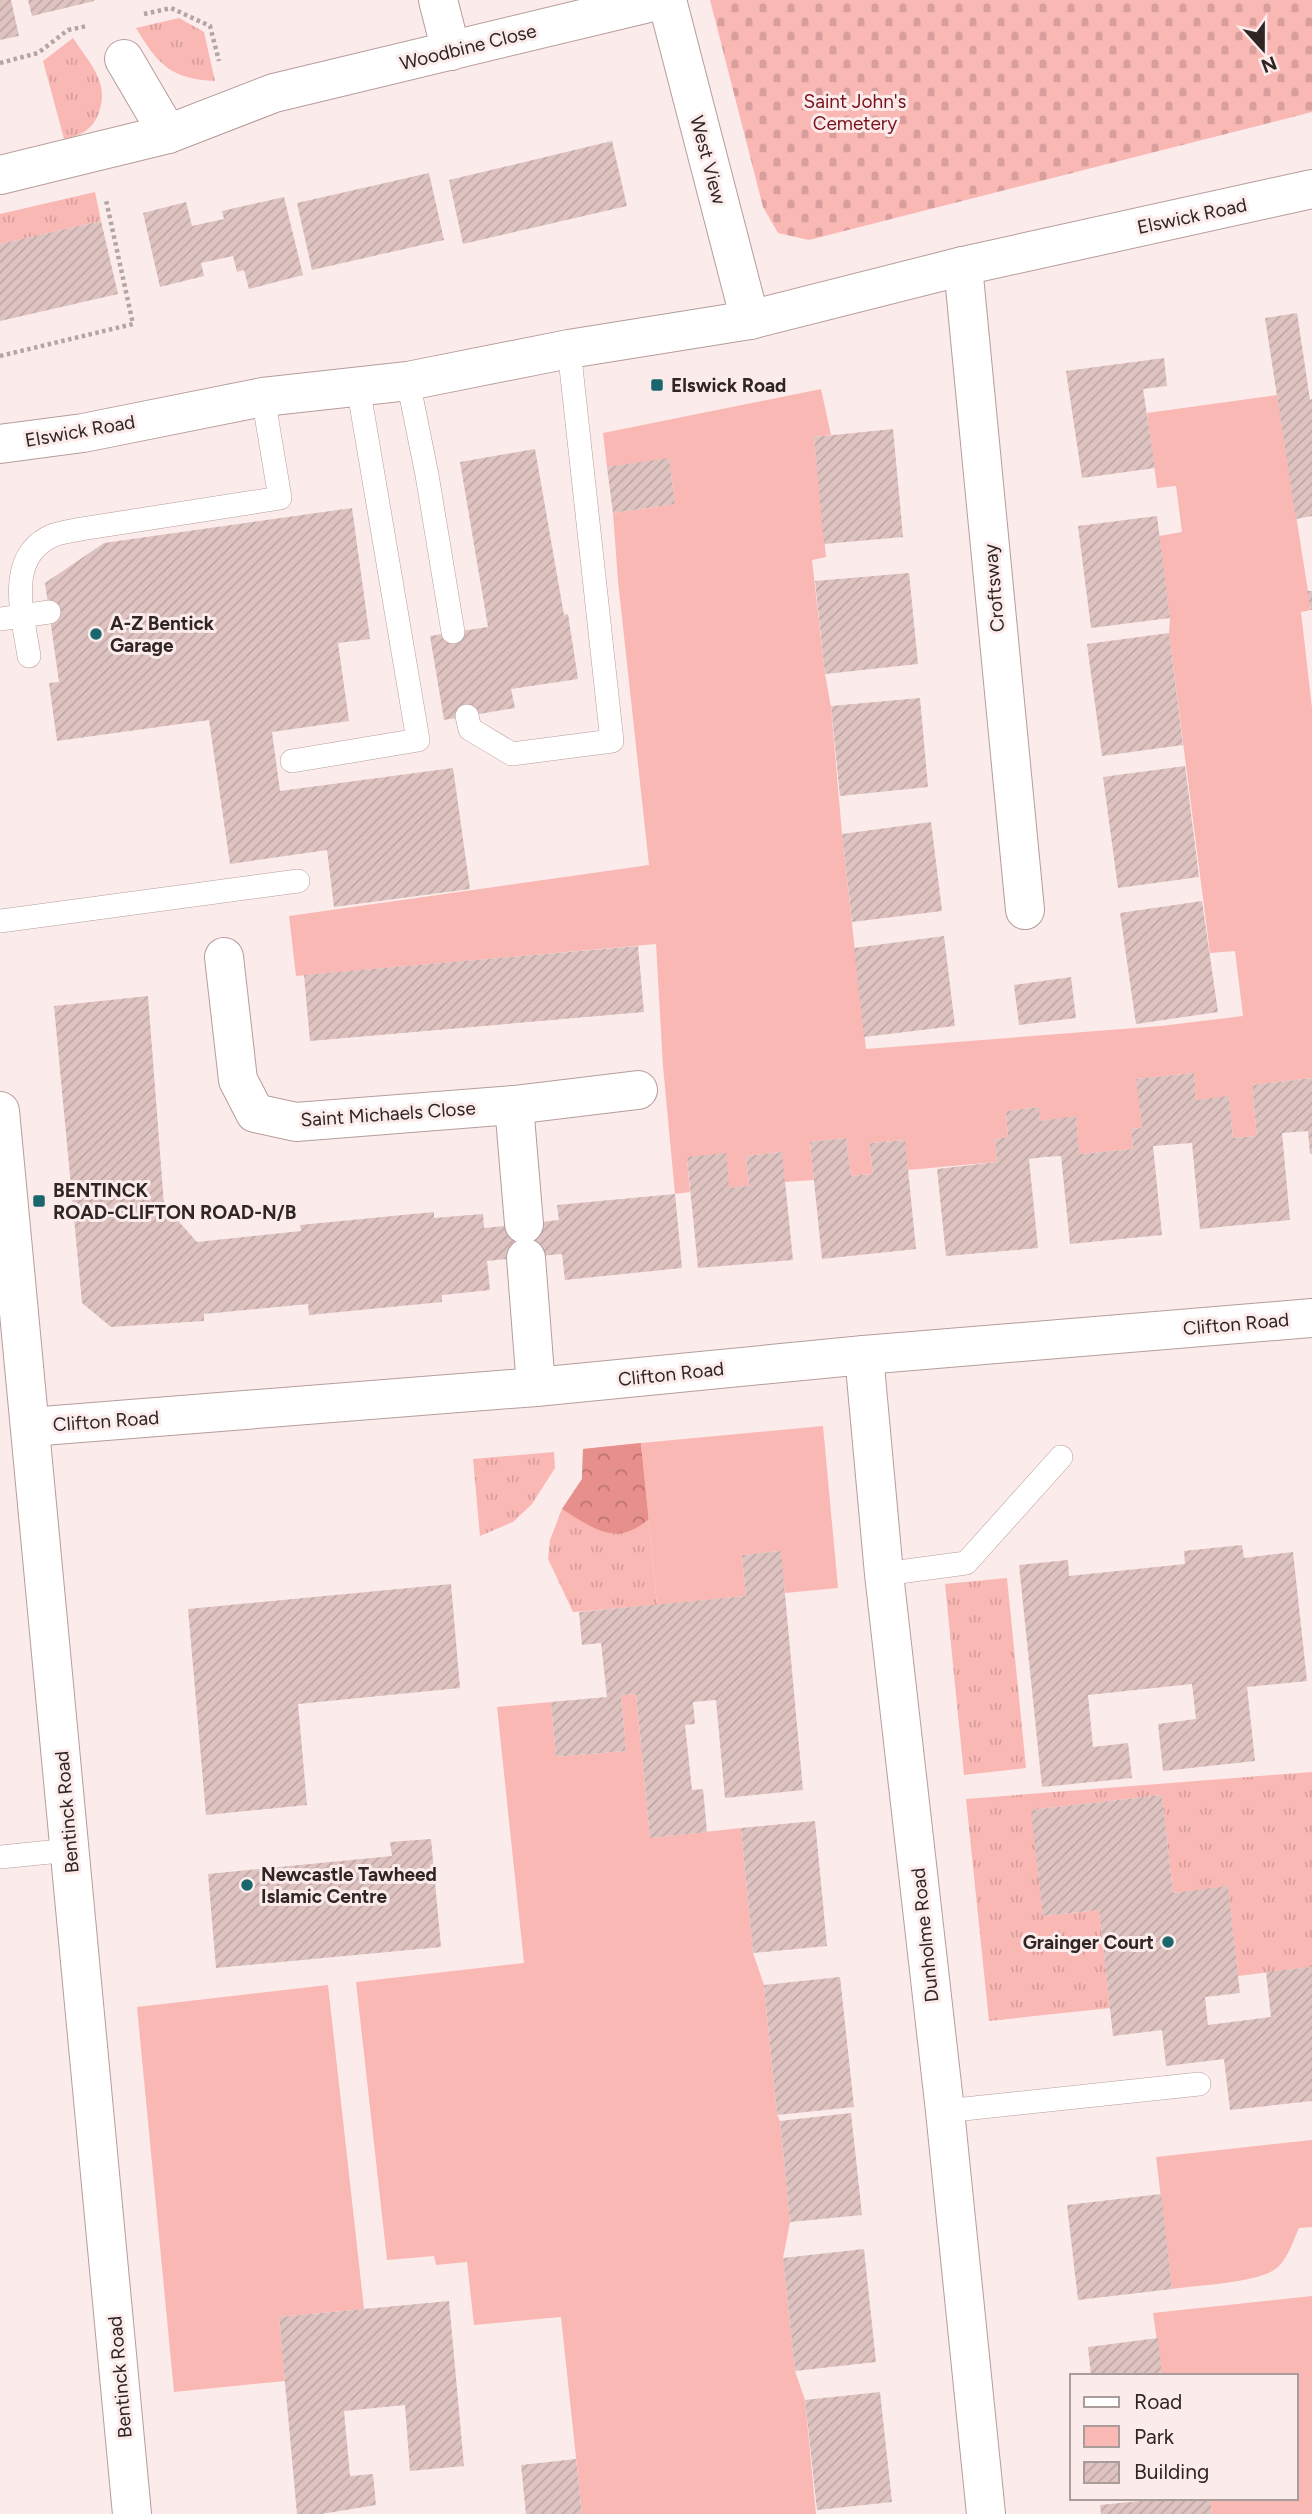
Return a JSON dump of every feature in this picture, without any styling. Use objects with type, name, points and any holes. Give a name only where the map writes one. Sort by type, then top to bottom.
[{"type":"street","points":[[438,0],[451,51]]},
{"type":"street","name":"Woodbine Close","points":[[0,175],[168,134],[274,93],[661,0]]},
{"type":"street","name":"West View","points":[[667,0],[750,320]]},
{"type":"street","points":[[124,60],[168,134]]},
{"type":"street","name":"Elswick Road","points":[[0,444],[83,433],[263,397],[408,380],[569,349],[750,320],[963,266],[1312,189]]},
{"type":"street","name":"Croftsway","points":[[963,266],[1024,910]]},
{"type":"street","name":"Saint Michaels Close","points":[[224,957],[238,1080],[255,1113],[296,1122],[514,1105],[638,1090]]},
{"type":"street","points":[[514,1105],[536,1387]]},
{"type":"street","name":"Bentinck Road","points":[[0,1111],[132,2514]]},
{"type":"street","name":"Clifton Road","points":[[30,1427],[536,1387],[864,1355],[1312,1318]]},
{"type":"street","name":"Dunholme Road","points":[[864,1355],[884,1574],[945,2111],[986,2514]]},
{"type":"lane","points":[[467,716],[470,729],[512,754],[612,741],[569,349]]},
{"type":"lane","points":[[408,380],[453,632]]},
{"type":"lane","points":[[292,761],[418,740],[358,386]]},
{"type":"lane","points":[[29,656],[21,573],[32,551],[52,535],[280,498],[263,397]]},
{"type":"lane","points":[[0,619],[49,611]]},
{"type":"lane","points":[[0,921],[298,881]]},
{"type":"lane","points":[[884,1574],[966,1563],[1061,1457]]},
{"type":"lane","points":[[0,1857],[70,1850]]},
{"type":"lane","points":[[945,2111],[1199,2084]]},
{"type":"path","points":[[0,356],[134,324],[95,152]]},
{"type":"green space","name":"Saint John's Cemetery","points":[[710,0],[1312,0],[1312,112],[809,240],[778,233],[763,207]]},
{"type":"green space","points":[[179,18],[204,32],[215,81],[187,77],[167,68],[151,52],[136,28]]},
{"type":"green space","points":[[73,38],[98,76],[102,96],[101,107],[90,127],[78,135],[64,139],[43,61]]},
{"type":"green space","points":[[95,192],[101,221],[0,244],[0,214]]},
{"type":"green space","points":[[821,389],[831,435],[814,437],[826,557],[812,560],[831,707],[866,1049],[1161,1026],[1243,1016],[1235,951],[1210,953],[1159,536],[1182,532],[1176,486],[1157,488],[1147,413],[1277,395],[1311,610],[1301,612],[1312,708],[1312,1078],[1252,1085],[1257,1136],[1233,1138],[1229,1097],[1196,1100],[1194,1073],[1137,1079],[1142,1128],[1131,1129],[1133,1149],[1079,1154],[1076,1117],[1040,1121],[1038,1107],[1006,1111],[1008,1137],[995,1139],[997,1162],[908,1170],[904,1140],[869,1143],[873,1174],[851,1176],[846,1138],[810,1142],[814,1180],[785,1182],[781,1152],[746,1156],[749,1186],[729,1188],[687,1158],[690,1192],[675,1194],[663,1066],[656,944],[296,976],[289,916],[649,865],[613,513],[675,504],[669,459],[607,467],[603,433]]},
{"type":"green space","points":[[823,1426],[838,1588],[785,1593],[780,1551],[742,1555],[746,1596],[657,1605],[641,1443]]},
{"type":"green space","points":[[641,1443],[657,1605],[573,1612],[548,1559],[550,1540],[562,1509],[582,1479],[583,1449]]},
{"type":"green space","points":[[641,1443],[649,1519],[626,1532],[605,1532],[562,1509],[582,1479],[583,1449]]},
{"type":"green space","points":[[554,1452],[555,1468],[532,1504],[513,1522],[480,1536],[473,1459]]},
{"type":"green space","points":[[1007,1578],[1026,1768],[964,1775],[945,1584]]},
{"type":"green space","points":[[636,1694],[650,1838],[741,1828],[753,1953],[764,1985],[777,2115],[780,2121],[790,2222],[783,2258],[795,2371],[805,2400],[816,2514],[582,2514],[561,2317],[474,2325],[467,2262],[436,2265],[434,2256],[387,2260],[356,1982],[524,1963],[497,1707],[551,1702],[556,1757],[626,1751],[621,1695]]},
{"type":"green space","points":[[1312,1772],[1312,1967],[1238,1976],[1228,1887],[1173,1893],[1162,1795],[1032,1810],[1043,1916],[1099,1910],[1110,2008],[989,2021],[966,1799]]},
{"type":"green space","points":[[328,1985],[364,2309],[279,2317],[285,2381],[174,2392],[137,2007]]},
{"type":"green space","points":[[1312,2140],[1312,2227],[1299,2228],[1283,2262],[1274,2270],[1253,2278],[1172,2289],[1156,2157]]},
{"type":"green space","points":[[1312,2296],[1312,2514],[1212,2514],[1210,2500],[1298,2500],[1298,2374],[1162,2374],[1153,2313]]},
{"type":"building","points":[[0,0],[11,0],[19,36],[0,40]]},
{"type":"building","points":[[28,0],[94,0],[94,1],[32,16]]},
{"type":"building","points":[[612,141],[627,206],[463,244],[449,180]]},
{"type":"building","points":[[429,173],[444,240],[312,270],[297,203]]},
{"type":"building","points":[[284,197],[303,275],[249,289],[244,270],[237,272],[233,256],[201,263],[204,276],[160,287],[143,213],[186,202],[192,226],[224,219],[222,211]]},
{"type":"building","points":[[101,221],[118,294],[0,321],[0,244]]},
{"type":"building","points":[[1297,313],[1310,400],[1312,399],[1312,516],[1296,519],[1265,318]]},
{"type":"building","points":[[1164,358],[1167,386],[1143,389],[1155,468],[1082,478],[1066,371]]},
{"type":"building","points":[[893,429],[903,537],[824,544],[814,437]]},
{"type":"building","points":[[535,449],[564,615],[568,614],[578,679],[511,689],[515,708],[444,720],[430,636],[488,627],[460,462]]},
{"type":"building","points":[[669,458],[675,504],[613,513],[607,467]]},
{"type":"building","points":[[352,508],[370,639],[338,643],[349,721],[272,732],[280,791],[453,768],[470,889],[334,907],[327,850],[230,864],[209,720],[57,741],[49,683],[59,682],[45,583],[104,543]]},
{"type":"building","points":[[1157,516],[1170,618],[1091,628],[1078,526]]},
{"type":"building","points":[[909,573],[918,664],[825,674],[815,581]]},
{"type":"building","points":[[1307,591],[1312,591],[1312,610],[1311,610]]},
{"type":"building","points":[[1169,633],[1183,745],[1102,756],[1087,644]]},
{"type":"building","points":[[920,698],[928,787],[840,796],[831,706]]},
{"type":"building","points":[[1185,766],[1199,877],[1118,888],[1103,777]]},
{"type":"building","points":[[931,822],[942,911],[852,922],[842,834]]},
{"type":"building","points":[[1202,901],[1218,1012],[1136,1024],[1120,913]]},
{"type":"building","points":[[944,936],[955,1026],[864,1037],[854,948]]},
{"type":"building","points":[[638,946],[644,1012],[310,1041],[304,975]]},
{"type":"building","points":[[1071,977],[1076,1018],[1019,1025],[1014,985]]},
{"type":"building","points":[[148,996],[164,1205],[197,1242],[301,1231],[300,1225],[434,1212],[434,1218],[483,1214],[484,1228],[524,1224],[559,1220],[557,1205],[675,1194],[682,1268],[565,1280],[562,1254],[487,1261],[490,1290],[442,1295],[442,1302],[309,1315],[308,1304],[204,1314],[204,1321],[111,1327],[82,1303],[54,1006]]},
{"type":"building","points":[[1194,1073],[1196,1100],[1229,1096],[1233,1138],[1257,1136],[1252,1085],[1312,1078],[1312,1154],[1308,1131],[1282,1133],[1290,1220],[1200,1229],[1192,1143],[1153,1146],[1162,1235],[1070,1244],[1061,1156],[1044,1157],[1029,1159],[1038,1248],[946,1256],[937,1169],[997,1162],[995,1139],[1008,1137],[1006,1111],[1039,1107],[1040,1121],[1076,1116],[1079,1154],[1133,1149],[1131,1129],[1142,1128],[1136,1079]]},
{"type":"building","points":[[846,1138],[851,1176],[873,1174],[869,1143],[905,1140],[916,1249],[822,1259],[810,1142]]},
{"type":"building","points":[[782,1152],[793,1260],[698,1268],[687,1157],[726,1153],[729,1188],[749,1186],[746,1156]]},
{"type":"building","points":[[1242,1545],[1244,1558],[1293,1552],[1307,1681],[1247,1687],[1255,1761],[1163,1771],[1158,1724],[1196,1719],[1192,1684],[1088,1695],[1093,1747],[1128,1743],[1132,1778],[1042,1787],[1019,1565],[1068,1560],[1069,1576],[1185,1564],[1184,1551]]},
{"type":"building","points":[[781,1551],[803,1790],[725,1798],[716,1700],[693,1702],[695,1724],[685,1725],[692,1790],[703,1789],[707,1832],[650,1838],[636,1694],[621,1695],[626,1751],[556,1757],[551,1702],[607,1697],[601,1643],[582,1645],[579,1612],[746,1596],[742,1555]]},
{"type":"building","points":[[451,1584],[460,1688],[298,1704],[307,1805],[206,1815],[188,1609]]},
{"type":"building","name":"Grainger Court","points":[[1162,1795],[1173,1893],[1228,1886],[1240,1993],[1205,1997],[1208,2025],[1271,2017],[1266,1972],[1312,1967],[1312,2101],[1230,2110],[1224,2059],[1166,2066],[1162,2030],[1113,2036],[1099,1910],[1043,1916],[1031,1810]]},
{"type":"building","points":[[815,1821],[827,1946],[753,1953],[741,1828]]},
{"type":"building","points":[[431,1839],[441,1947],[216,1968],[208,1874],[392,1856],[390,1842]]},
{"type":"building","points":[[840,1977],[854,2107],[777,2115],[764,1985]]},
{"type":"building","points":[[851,2113],[862,2215],[790,2222],[780,2121]]},
{"type":"building","points":[[1161,2194],[1172,2289],[1078,2300],[1067,2205]]},
{"type":"building","points":[[864,2249],[876,2362],[795,2371],[783,2258]]},
{"type":"building","points":[[449,2301],[464,2466],[410,2471],[405,2405],[344,2411],[350,2476],[373,2474],[376,2505],[321,2514],[297,2514],[279,2317]]},
{"type":"building","points":[[1158,2338],[1162,2374],[1091,2374],[1088,2347]]},
{"type":"building","points":[[880,2392],[892,2502],[817,2510],[805,2400]]},
{"type":"building","points":[[576,2459],[582,2514],[526,2514],[521,2465]]},
{"type":"building","points":[[1210,2500],[1212,2514],[1101,2514],[1100,2505],[1140,2501]]},
{"type":"place","name":"Elswick Road","points":[[657,385]]},
{"type":"place","name":"A-Z Bentick Garage","points":[[96,634]]},
{"type":"place","name":"BENTINCK ROAD-CLIFTON ROAD-N/B","points":[[39,1201]]},
{"type":"place","name":"Newcastle Tawheed Islamic Centre","points":[[247,1885]]},
{"type":"place","name":"Grainger Court","points":[[1168,1942]]}]
